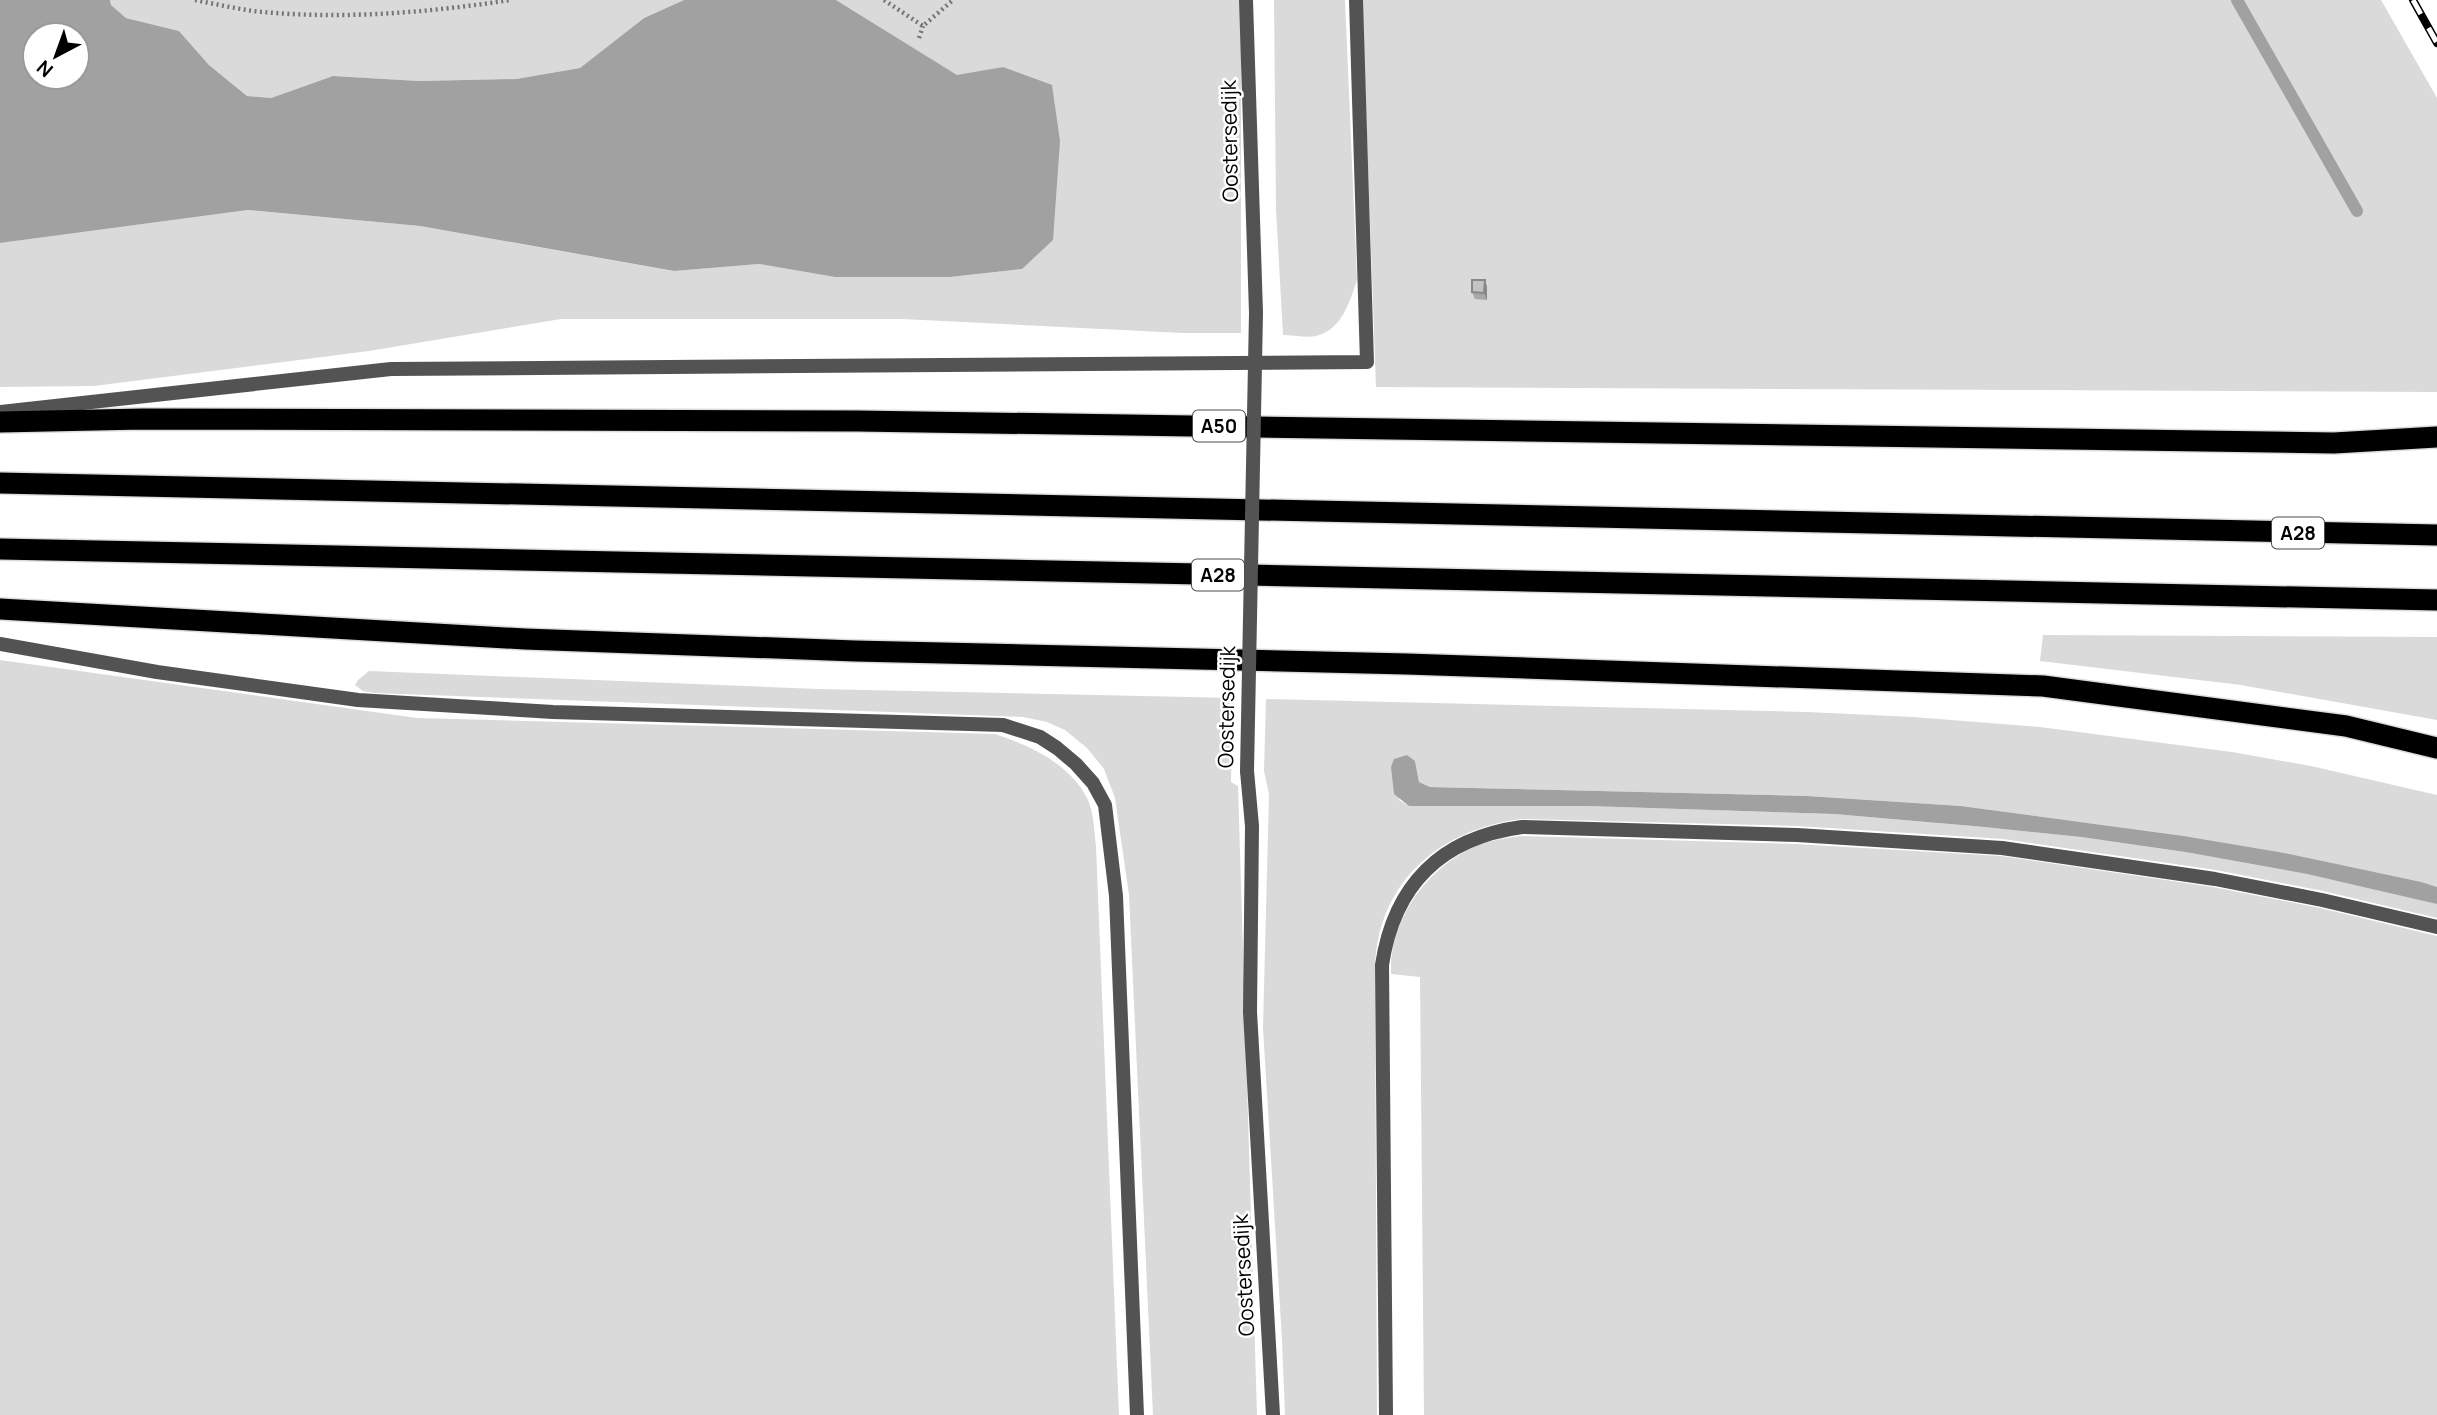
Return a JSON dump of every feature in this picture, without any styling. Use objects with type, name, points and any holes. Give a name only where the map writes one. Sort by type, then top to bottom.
[{"type":"highway","name":"A50","points":[[0,422],[143,419],[843,421],[2334,443],[2437,437]]},
{"type":"highway","name":"A28","points":[[0,483],[2437,535]]},
{"type":"highway","name":"A28","points":[[0,549],[2437,600]]},
{"type":"highway","points":[[0,608],[552,640],[855,651],[1407,664],[2043,686],[2346,726],[2437,748]]},
{"type":"street","name":"Oostersedijk","points":[[1246,0],[1256,313],[1247,771],[1252,826],[1250,1012],[1273,1415]]},
{"type":"street","points":[[0,412],[391,369],[1367,362],[1356,0]]},
{"type":"street","points":[[0,644],[157,672],[358,700],[553,712],[1003,725],[1040,737],[1057,748],[1084,773],[1105,805],[1116,896],[1137,1415]]},
{"type":"street","points":[[1386,1415],[1382,979],[1385,943],[1392,921],[1415,882],[1430,865],[1472,838],[1522,827],[1797,835],[2002,848],[2215,879],[2437,927]]},
{"type":"path","points":[[195,0],[253,10],[335,15],[415,11],[510,0]]},
{"type":"path","points":[[884,0],[923,26]]},
{"type":"path","points":[[919,38],[923,26],[953,0]]},
{"type":"shaded area","points":[[0,0],[110,0],[111,5],[126,18],[179,31],[209,65],[247,96],[271,98],[333,76],[419,81],[516,79],[580,68],[644,18],[684,0],[836,0],[957,75],[1003,67],[1052,85],[1060,141],[1053,240],[1022,269],[950,277],[835,277],[759,264],[674,271],[420,226],[248,210],[0,243]]},
{"type":"shaded area","points":[[110,0],[684,0],[644,18],[580,68],[516,79],[419,81],[333,76],[271,98],[247,96],[209,65],[179,31],[126,18],[111,5]]},
{"type":"shaded area","points":[[836,0],[1241,0],[1241,333],[1182,333],[902,319],[561,319],[369,351],[94,386],[0,387],[0,243],[248,210],[420,226],[673,271],[759,264],[835,277],[950,277],[1022,269],[1003,67],[958,76]]},
{"type":"shaded area","points":[[1274,0],[1345,0],[1357,280],[1339,321],[1325,333],[1312,337],[1283,335],[1276,209]]},
{"type":"shaded area","points":[[1362,0],[2381,0],[2437,98],[2437,392],[1376,387]]},
{"type":"shaded area","points":[[2043,635],[2437,637],[2437,720],[2241,685],[2040,661]]},
{"type":"shaded area","points":[[0,660],[417,718],[995,734],[1047,757],[1070,775],[1087,798],[1096,846],[1119,1415],[0,1415]]},
{"type":"shaded area","points":[[369,671],[817,689],[1233,698],[1231,782],[1238,786],[1257,1415],[1153,1415],[1129,895],[1115,798],[1104,769],[1087,748],[1065,730],[1047,722],[1023,717],[374,693],[363,691],[355,685]]},
{"type":"shaded area","points":[[1266,699],[1913,717],[2040,727],[2232,752],[2311,766],[2437,795],[2437,887],[2285,853],[2184,836],[1961,806],[1807,796],[1430,787],[1419,782],[1415,761],[1399,800],[1409,806],[1588,806],[1834,814],[2081,837],[2307,874],[2420,899],[2437,904],[2437,918],[2323,891],[2216,870],[2003,839],[1797,826],[1521,819],[1491,825],[1463,835],[1438,849],[1417,867],[1399,888],[1386,913],[1378,941],[1375,972],[1377,1415],[1285,1415],[1263,1028],[1269,794],[1264,771]]},
{"type":"shaded area","points":[[1407,755],[1415,761],[1419,782],[1430,787],[1807,796],[1961,806],[2184,836],[2285,853],[2421,882],[2437,887],[2437,904],[2307,874],[2185,852],[1984,827],[1834,814],[1588,806],[1409,806],[1394,794],[1391,767],[1394,759]]},
{"type":"shaded area","points":[[1522,836],[1796,844],[2001,856],[2213,887],[2320,908],[2437,936],[2437,1415],[1424,1415],[1420,977],[1391,974],[1392,954],[1396,934],[1414,898],[1440,869],[1480,845]]},
{"type":"building","points":[[1472,280],[1485,280],[1484,293],[1472,292]]},
{"type":"waterway","points":[[2237,0],[2357,211]]},
{"type":"railway","points":[[2413,0],[2437,43]]}]
